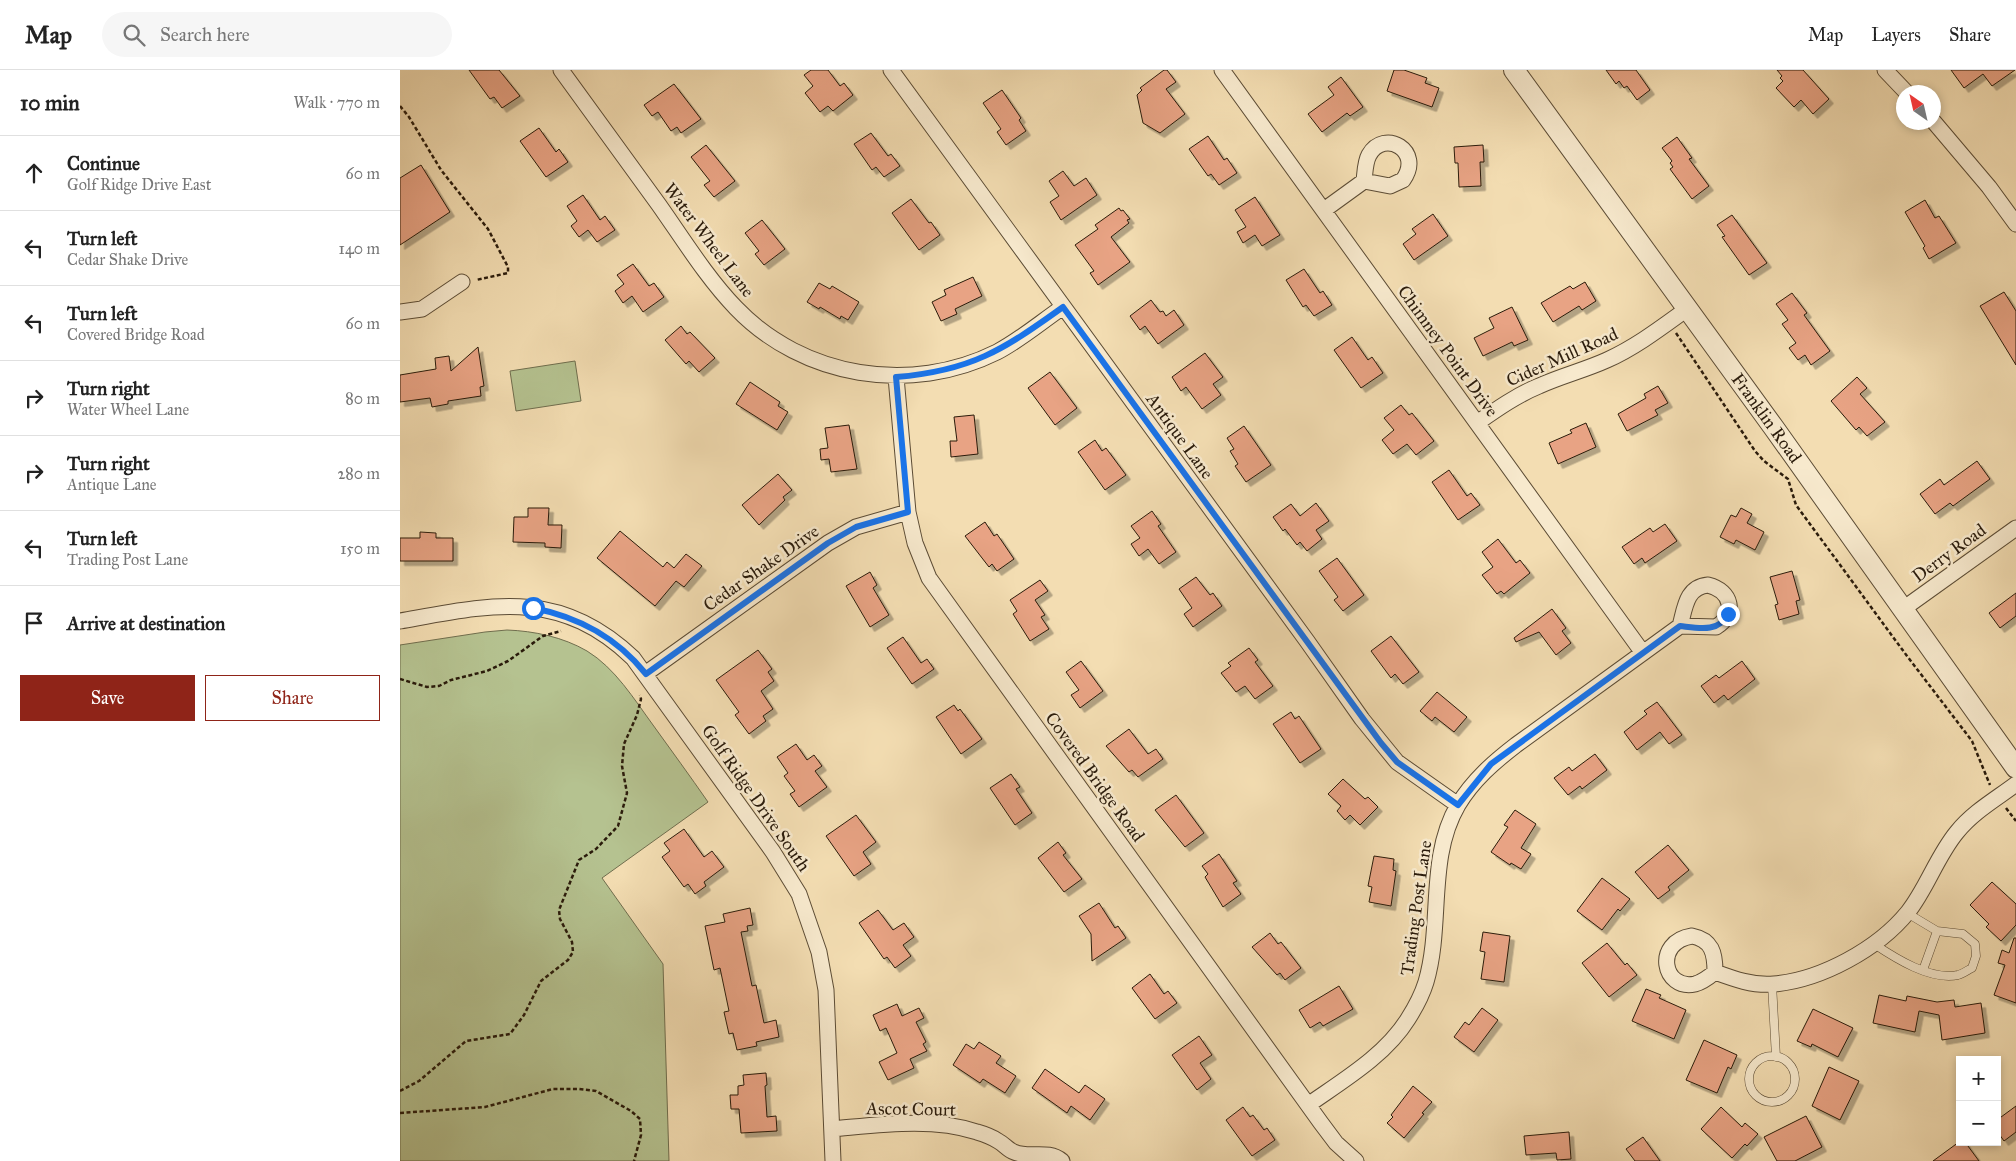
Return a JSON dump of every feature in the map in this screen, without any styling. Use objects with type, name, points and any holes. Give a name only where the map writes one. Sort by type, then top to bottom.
[{"type":"street","name":"Water Wheel Lane","points":[[561,70],[713,280],[746,318],[788,349],[820,363],[850,372],[896,377],[950,370],[977,360],[1015,341],[1063,307]]},
{"type":"street","name":"Antique Lane","points":[[892,70],[1381,743],[1397,762],[1458,805]]},
{"type":"street","name":"Chimney Point Drive","points":[[1222,70],[1643,653]]},
{"type":"street","name":"Franklin Road","points":[[1514,70],[2016,768]]},
{"type":"street","points":[[1885,70],[1899,85]]},
{"type":"street","points":[[1941,130],[2016,224]]},
{"type":"street","points":[[1324,210],[1364,181]]},
{"type":"street","points":[[400,312],[422,308],[462,282]]},
{"type":"street","name":"Cider Mill Road","points":[[1477,423],[1519,395],[1624,352],[1646,339],[1687,309]]},
{"type":"street","name":"Covered Bridge Road","points":[[896,377],[908,512],[920,561],[937,592],[1308,1105],[1336,1143],[1356,1161]]},
{"type":"street","name":"Cedar Shake Drive","points":[[646,674],[832,540],[856,527],[908,512]]},
{"type":"street","name":"Derry Road","points":[[1903,609],[2016,528]]},
{"type":"street","name":"Golf Ridge Drive South","points":[[400,621],[457,611],[504,606],[519,606],[549,611],[582,622],[608,637],[633,658],[646,674],[782,865],[799,894],[819,952],[826,990],[834,1161]]},
{"type":"street","name":"Trading Post Lane","points":[[1308,1105],[1352,1074],[1382,1049],[1407,1021],[1426,982],[1431,957],[1442,848],[1449,824],[1458,805],[1491,764],[1680,626]]},
{"type":"street","points":[[1715,972],[1747,982],[1772,984],[1799,980],[1839,965],[1874,944],[1892,930],[1908,913],[1957,832],[1980,811],[2016,784]]},
{"type":"street","name":"Ascot Court","points":[[832,1129],[909,1124],[942,1125],[961,1128],[998,1140],[1016,1157],[1047,1154],[1056,1156],[1062,1161]]},
{"type":"lane","points":[[1874,944],[1904,964],[1935,974],[1957,975],[1972,968],[1976,956],[1975,944],[1963,934],[1937,931],[1908,913]]},
{"type":"lane","points":[[1923,970],[1937,931]]},
{"type":"lane","points":[[1772,984],[1776,1056]]},
{"type":"lane","points":[[1776,1056],[1789,1064],[1795,1077],[1794,1085],[1786,1097],[1780,1101],[1765,1102],[1752,1092],[1748,1078],[1755,1064],[1761,1059],[1776,1056]]},
{"type":"path","points":[[400,106],[409,117],[441,170],[488,229],[508,267],[508,272],[462,282]]},
{"type":"path","points":[[1677,334],[1755,451],[1764,461],[1788,479],[1796,505],[1972,741],[1992,789]]},
{"type":"path","points":[[400,679],[427,687],[438,686],[451,680],[487,671],[508,661],[543,636],[556,631],[567,631]]},
{"type":"path","points":[[400,1091],[419,1081],[466,1041],[510,1034],[524,1015],[540,981],[568,960],[573,952],[572,942],[560,919],[559,910],[579,860],[596,849],[618,826],[627,793],[622,766],[624,744],[638,715],[641,699],[639,693]]},
{"type":"path","points":[[2003,804],[2016,821]]},
{"type":"path","points":[[400,1113],[485,1107],[553,1089],[596,1091],[631,1111],[640,1119],[641,1135],[634,1161]]},
{"type":"green space","points":[[575,361],[581,401],[516,411],[510,371]]},
{"type":"green space","points":[[507,630],[538,633],[558,638],[578,646],[597,658],[615,675],[631,695],[708,802],[602,878],[663,964],[669,1161],[400,1161],[400,645]]},
{"type":"building","points":[[469,70],[499,70],[520,96],[502,108],[494,97],[490,99]]},
{"type":"building","points":[[811,70],[828,70],[840,86],[844,83],[853,95],[833,111],[828,106],[820,112],[805,93],[813,86],[804,75]]},
{"type":"building","points":[[1164,70],[1167,70],[1176,82],[1166,89],[1185,114],[1160,133],[1143,123],[1137,95],[1142,90],[1140,88]]},
{"type":"building","points":[[1394,70],[1404,70],[1427,78],[1425,83],[1439,88],[1432,107],[1387,91]]},
{"type":"building","points":[[1606,70],[1636,70],[1650,90],[1637,100],[1627,86],[1624,88],[1619,81],[1616,84]]},
{"type":"building","points":[[1777,70],[1803,70],[1829,99],[1813,114],[1801,100],[1794,107],[1776,88],[1783,81],[1780,78],[1782,76]]},
{"type":"building","points":[[1951,70],[2015,70],[1992,86],[1983,74],[1964,88]]},
{"type":"building","points":[[1341,77],[1363,107],[1350,116],[1347,113],[1322,132],[1308,114],[1334,95],[1328,87]]},
{"type":"building","points":[[674,84],[701,119],[681,133],[677,127],[671,131],[658,112],[652,116],[644,105]]},
{"type":"building","points":[[1002,90],[1021,118],[1019,120],[1026,131],[1006,145],[997,132],[1001,129],[983,103]]},
{"type":"building","points":[[539,128],[556,152],[559,149],[568,162],[546,177],[520,141]]},
{"type":"building","points":[[871,133],[888,156],[891,154],[900,166],[884,177],[876,167],[872,170],[854,144]]},
{"type":"building","points":[[1208,136],[1224,160],[1227,158],[1237,173],[1219,185],[1211,174],[1208,176],[1189,149]]},
{"type":"building","points":[[1677,137],[1692,158],[1689,159],[1709,186],[1692,199],[1670,169],[1673,167],[1670,163],[1672,161],[1662,148]]},
{"type":"building","points":[[706,145],[735,181],[714,197],[704,185],[710,181],[691,157]]},
{"type":"building","points":[[1483,145],[1484,162],[1480,162],[1481,186],[1459,187],[1458,163],[1455,163],[1454,147]]},
{"type":"building","points":[[421,165],[450,212],[400,245],[400,178]]},
{"type":"building","points":[[1063,171],[1074,186],[1086,178],[1097,195],[1061,220],[1050,202],[1059,196],[1049,181]]},
{"type":"building","points":[[583,195],[600,220],[605,216],[615,230],[597,242],[588,230],[579,237],[571,226],[577,221],[567,206]]},
{"type":"building","points":[[1255,197],[1280,235],[1262,246],[1255,235],[1243,243],[1237,232],[1246,227],[1235,210]]},
{"type":"building","points":[[911,199],[940,235],[919,250],[892,213]]},
{"type":"building","points":[[1925,200],[1935,218],[1939,216],[1956,243],[1929,259],[1923,248],[1925,246],[1905,212]]},
{"type":"building","points":[[1119,208],[1130,219],[1127,220],[1129,223],[1111,237],[1130,262],[1098,285],[1090,273],[1094,271],[1075,245],[1098,229],[1095,225]]},
{"type":"building","points":[[1433,214],[1448,236],[1414,260],[1403,244],[1416,234],[1412,229]]},
{"type":"building","points":[[1732,215],[1767,263],[1749,275],[1722,237],[1725,236],[1717,225]]},
{"type":"building","points":[[762,220],[785,249],[764,265],[755,254],[759,251],[745,233]]},
{"type":"building","points":[[633,264],[649,286],[654,283],[664,297],[643,312],[632,296],[623,303],[615,291],[624,284],[617,275]]},
{"type":"building","points":[[1304,269],[1320,293],[1323,291],[1332,305],[1314,316],[1306,305],[1303,307],[1286,280]]},
{"type":"building","points":[[973,277],[982,296],[955,309],[957,314],[941,321],[932,302],[946,295],[944,290]]},
{"type":"building","points":[[1585,282],[1596,301],[1582,310],[1579,306],[1553,322],[1541,303],[1570,286],[1573,289]]},
{"type":"building","points":[[819,283],[830,289],[832,286],[859,302],[848,320],[841,316],[840,319],[820,307],[819,309],[807,302]]},
{"type":"building","points":[[2004,292],[2016,311],[2016,365],[1980,306]]},
{"type":"building","points":[[1792,293],[1807,313],[1804,315],[1830,351],[1811,365],[1805,355],[1798,360],[1789,348],[1796,343],[1782,324],[1788,320],[1776,304]]},
{"type":"building","points":[[1151,300],[1160,312],[1163,311],[1166,316],[1174,310],[1184,325],[1158,344],[1145,326],[1140,330],[1130,316]]},
{"type":"building","points":[[1512,307],[1528,340],[1514,346],[1512,342],[1483,356],[1474,338],[1494,328],[1489,318]]},
{"type":"building","points":[[681,326],[687,334],[690,332],[715,358],[699,372],[689,361],[686,364],[665,340]]},
{"type":"building","points":[[1352,337],[1368,360],[1372,357],[1383,373],[1361,388],[1334,350]]},
{"type":"building","points":[[478,347],[484,386],[480,387],[481,396],[448,401],[448,404],[432,407],[430,398],[400,402],[400,375],[436,369],[435,358],[449,356],[451,371]]},
{"type":"building","points":[[1205,353],[1223,377],[1213,384],[1221,395],[1202,409],[1186,387],[1181,391],[1172,377]]},
{"type":"building","points":[[1050,372],[1077,408],[1055,425],[1028,388]]},
{"type":"building","points":[[1857,377],[1867,388],[1860,394],[1885,422],[1867,436],[1859,427],[1856,430],[1831,401]]},
{"type":"building","points":[[750,382],[780,402],[778,406],[788,412],[777,430],[736,404]]},
{"type":"building","points":[[1658,386],[1668,403],[1655,410],[1658,415],[1627,431],[1618,414],[1646,398],[1644,394]]},
{"type":"building","points":[[1401,405],[1409,415],[1412,413],[1434,441],[1416,455],[1407,444],[1393,454],[1382,440],[1394,430],[1384,418]]},
{"type":"building","points":[[974,415],[978,454],[951,457],[950,441],[957,441],[954,417]]},
{"type":"building","points":[[1586,423],[1596,447],[1558,464],[1549,443],[1572,433],[1570,430]]},
{"type":"building","points":[[849,425],[857,469],[831,472],[829,459],[821,460],[820,449],[828,448],[825,428]]},
{"type":"building","points":[[1244,426],[1271,465],[1246,482],[1235,466],[1238,464],[1230,451],[1234,449],[1227,438]]},
{"type":"building","points":[[1095,440],[1102,451],[1106,448],[1126,475],[1105,490],[1078,452]]},
{"type":"building","points":[[1977,461],[1990,479],[1953,506],[1950,503],[1935,514],[1920,494],[1940,479],[1944,485]]},
{"type":"building","points":[[1449,470],[1467,496],[1471,493],[1480,505],[1458,520],[1432,482]]},
{"type":"building","points":[[778,474],[792,490],[783,497],[785,500],[759,525],[742,505]]},
{"type":"building","points":[[1316,503],[1329,521],[1316,530],[1322,539],[1307,551],[1300,542],[1297,545],[1285,529],[1283,531],[1273,517],[1291,504],[1300,516]]},
{"type":"building","points":[[528,508],[549,508],[548,525],[562,525],[561,548],[545,547],[545,543],[513,542],[514,517],[528,517]]},
{"type":"building","points":[[1741,508],[1752,514],[1747,523],[1764,532],[1755,550],[1736,540],[1734,544],[1720,537],[1731,515],[1736,517]]},
{"type":"building","points":[[1152,511],[1161,524],[1158,526],[1176,552],[1159,564],[1148,549],[1139,556],[1131,544],[1140,538],[1131,526]]},
{"type":"building","points":[[985,522],[994,536],[997,534],[1014,559],[997,571],[992,564],[989,567],[965,536]]},
{"type":"building","points":[[1665,524],[1677,541],[1645,563],[1642,558],[1634,564],[1622,547],[1650,528],[1653,532]]},
{"type":"building","points":[[620,531],[663,567],[667,562],[674,568],[686,554],[702,566],[684,587],[676,581],[655,606],[597,558]]},
{"type":"building","points":[[420,532],[436,533],[436,538],[453,538],[453,561],[400,561],[400,538],[420,538]]},
{"type":"building","points":[[1498,539],[1516,563],[1520,560],[1530,573],[1504,594],[1501,591],[1497,594],[1482,575],[1493,567],[1482,552]]},
{"type":"building","points":[[1337,558],[1364,595],[1343,611],[1334,600],[1338,597],[1319,571]]},
{"type":"building","points":[[1792,571],[1800,600],[1796,601],[1799,614],[1779,620],[1775,605],[1778,604],[1770,577]]},
{"type":"building","points":[[870,572],[877,585],[873,588],[889,615],[870,627],[846,586]]},
{"type":"building","points":[[1196,577],[1210,595],[1213,593],[1222,606],[1193,627],[1184,614],[1192,608],[1179,589]]},
{"type":"building","points":[[1040,580],[1048,591],[1035,600],[1045,615],[1041,617],[1049,629],[1030,641],[1013,614],[1017,611],[1010,600]]},
{"type":"building","points":[[2016,593],[2016,616],[2000,628],[1989,613]]},
{"type":"building","points":[[1552,609],[1566,628],[1562,631],[1571,643],[1556,655],[1539,632],[1516,642],[1514,638]]},
{"type":"building","points":[[1391,636],[1419,672],[1403,684],[1395,674],[1391,678],[1371,651]]},
{"type":"building","points":[[903,637],[921,663],[927,659],[934,669],[912,684],[887,648]]},
{"type":"building","points":[[1249,648],[1258,660],[1255,662],[1273,686],[1255,699],[1245,686],[1236,692],[1221,673],[1231,666],[1228,663]]},
{"type":"building","points":[[758,650],[772,669],[768,672],[774,681],[761,691],[773,709],[763,716],[766,721],[749,734],[735,715],[739,712],[716,680]]},
{"type":"building","points":[[1081,661],[1103,691],[1080,708],[1071,695],[1079,690],[1066,672]]},
{"type":"building","points":[[1742,661],[1755,679],[1728,700],[1724,695],[1714,703],[1701,686],[1716,675],[1719,678]]},
{"type":"building","points":[[1437,692],[1467,717],[1454,732],[1435,717],[1432,721],[1420,711]]},
{"type":"building","points":[[1657,702],[1682,735],[1669,744],[1660,732],[1637,750],[1624,732],[1647,714],[1644,711]]},
{"type":"building","points":[[954,705],[958,711],[960,709],[982,739],[961,754],[936,717]]},
{"type":"building","points":[[1291,712],[1295,719],[1299,716],[1321,749],[1300,763],[1273,724]]},
{"type":"building","points":[[1129,729],[1148,754],[1156,749],[1163,759],[1138,777],[1132,770],[1129,772],[1106,746]]},
{"type":"building","points":[[796,744],[807,760],[814,755],[822,766],[815,771],[827,787],[799,807],[790,794],[795,791],[784,776],[788,773],[777,757]]},
{"type":"building","points":[[1595,754],[1607,770],[1582,789],[1580,786],[1568,795],[1554,778],[1569,767],[1572,771]]},
{"type":"building","points":[[1011,774],[1020,787],[1016,789],[1032,813],[1015,825],[990,788]]},
{"type":"building","points":[[1343,779],[1365,799],[1368,797],[1378,807],[1360,825],[1350,815],[1345,820],[1337,811],[1341,806],[1328,794]]},
{"type":"building","points":[[1176,795],[1204,833],[1185,847],[1155,810]]},
{"type":"building","points":[[1515,810],[1536,824],[1521,848],[1531,854],[1521,869],[1511,863],[1510,865],[1491,852],[1508,827],[1504,825]]},
{"type":"building","points":[[856,815],[876,842],[863,852],[871,864],[854,876],[826,836]]},
{"type":"building","points":[[684,829],[704,857],[712,851],[724,867],[704,882],[706,886],[695,894],[688,884],[684,887],[662,857],[670,851],[664,843]]},
{"type":"building","points":[[1058,842],[1066,853],[1063,855],[1082,879],[1064,892],[1038,858]]},
{"type":"building","points":[[1668,845],[1689,870],[1668,887],[1670,890],[1658,899],[1635,872]]},
{"type":"building","points":[[1219,854],[1237,881],[1233,883],[1241,894],[1223,907],[1205,877],[1208,874],[1202,866]]},
{"type":"building","points":[[1374,856],[1394,859],[1393,870],[1396,871],[1391,906],[1369,902],[1372,887],[1368,886]]},
{"type":"building","points":[[1602,878],[1630,899],[1620,911],[1618,909],[1602,930],[1577,911]]},
{"type":"building","points":[[1992,882],[2016,904],[2016,925],[2001,941],[1986,927],[1989,924],[1970,905]]},
{"type":"building","points":[[1099,903],[1115,928],[1118,926],[1126,938],[1092,961],[1091,934],[1079,916]]},
{"type":"building","points":[[750,908],[753,925],[747,926],[748,931],[741,932],[752,986],[756,985],[764,1023],[776,1020],[779,1037],[756,1042],[757,1046],[737,1050],[733,1033],[729,1034],[724,1012],[729,1011],[720,968],[714,970],[705,926],[725,922],[723,914]]},
{"type":"building","points":[[878,910],[893,930],[904,923],[914,937],[903,945],[911,956],[895,968],[887,957],[884,959],[859,923]]},
{"type":"building","points":[[1483,932],[1510,936],[1504,982],[1481,979],[1485,952],[1480,951]]},
{"type":"building","points":[[1270,933],[1278,944],[1281,942],[1301,968],[1285,980],[1280,973],[1277,975],[1252,947]]},
{"type":"building","points":[[2014,938],[2016,938],[2016,1003],[1994,995],[2005,965],[1998,963],[2002,950],[2009,953]]},
{"type":"building","points":[[1607,943],[1625,965],[1627,963],[1637,975],[1609,997],[1582,963]]},
{"type":"building","points":[[1150,974],[1164,994],[1168,991],[1177,1003],[1155,1019],[1132,988]]},
{"type":"building","points":[[1339,986],[1353,1009],[1323,1026],[1320,1022],[1310,1028],[1299,1010]]},
{"type":"building","points":[[1646,989],[1661,995],[1659,998],[1686,1010],[1674,1039],[1632,1021]]},
{"type":"building","points":[[1879,995],[1906,1001],[1907,996],[1937,1002],[1954,1000],[1955,1007],[1981,1003],[1985,1033],[1942,1040],[1939,1015],[1919,1011],[1915,1032],[1873,1023]]},
{"type":"building","points":[[897,1004],[902,1016],[919,1008],[924,1018],[916,1022],[926,1042],[923,1044],[927,1051],[910,1059],[914,1068],[888,1080],[879,1062],[897,1053],[886,1028],[880,1031],[873,1015]]},
{"type":"building","points":[[1482,1008],[1498,1020],[1474,1052],[1454,1037],[1465,1022],[1469,1025]]},
{"type":"building","points":[[1813,1009],[1853,1028],[1838,1057],[1812,1044],[1811,1047],[1797,1041]]},
{"type":"building","points":[[1199,1036],[1212,1055],[1200,1063],[1211,1079],[1197,1090],[1172,1055]]},
{"type":"building","points":[[1704,1040],[1737,1055],[1731,1069],[1728,1067],[1717,1093],[1686,1080]]},
{"type":"building","points":[[979,1042],[1001,1056],[996,1063],[1016,1076],[1005,1093],[983,1079],[980,1083],[953,1065],[966,1044],[974,1049]]},
{"type":"building","points":[[1829,1067],[1859,1081],[1840,1120],[1812,1106]]},
{"type":"building","points":[[1045,1069],[1079,1093],[1085,1085],[1105,1099],[1090,1120],[1071,1106],[1067,1113],[1032,1088]]},
{"type":"building","points":[[766,1073],[767,1117],[776,1116],[777,1131],[741,1133],[739,1109],[731,1109],[730,1095],[738,1095],[738,1086],[744,1085],[743,1075]]},
{"type":"building","points":[[1413,1086],[1432,1102],[1404,1138],[1387,1123]]},
{"type":"building","points":[[2016,1106],[2016,1132],[2004,1141],[2001,1137],[2001,1117]]},
{"type":"building","points":[[1243,1107],[1250,1117],[1253,1115],[1264,1130],[1267,1128],[1275,1140],[1252,1156],[1226,1120]]},
{"type":"building","points":[[1721,1107],[1742,1127],[1745,1123],[1758,1134],[1732,1158],[1701,1129]]},
{"type":"building","points":[[1806,1116],[1822,1147],[1795,1161],[1777,1161],[1764,1137]]},
{"type":"building","points":[[1569,1132],[1571,1159],[1557,1160],[1556,1153],[1526,1155],[1524,1136]]},
{"type":"building","points":[[1643,1137],[1660,1161],[1635,1161],[1626,1149]]},
{"type":"building","points":[[1956,1144],[1956,1146],[1968,1146],[1979,1161],[1933,1161]]},
{"type":"route","points":[[533,608],[570,617],[608,637],[625,650],[646,674],[845,532],[887,517],[908,512],[896,377],[950,370],[977,360],[1015,341],[1063,307],[1381,743],[1397,762],[1458,805],[1491,764],[1680,626],[1695,628],[1716,627],[1726,619],[1728,614]]}]
